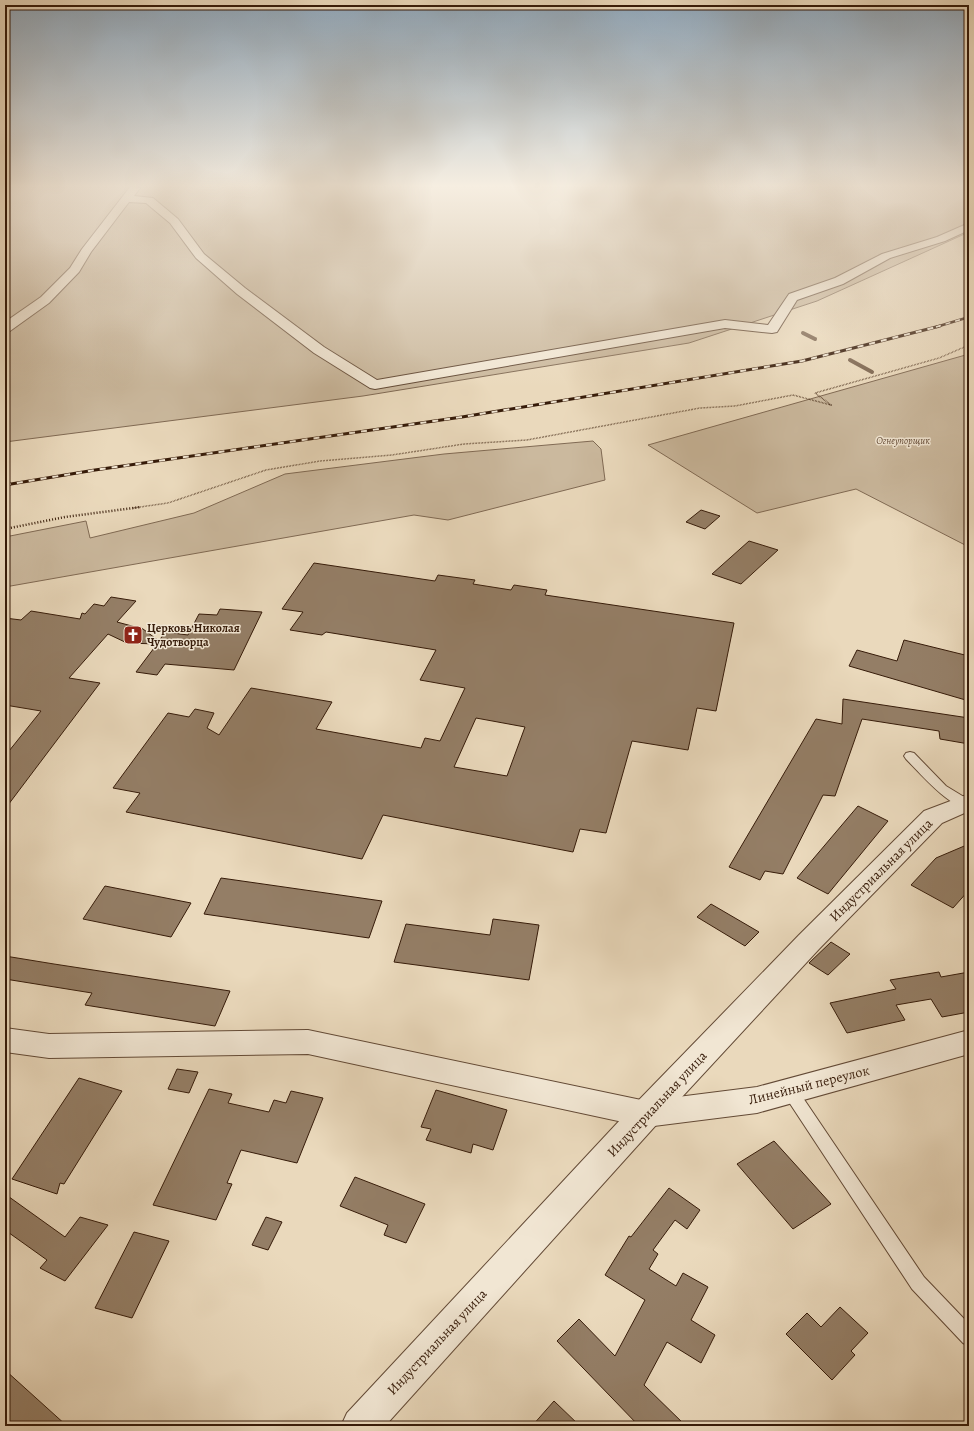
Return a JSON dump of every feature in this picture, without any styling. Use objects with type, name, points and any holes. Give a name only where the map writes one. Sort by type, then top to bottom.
[{"type":"street","points":[[5,328],[45,300],[75,270],[84,254]]},
{"type":"street","points":[[198,254],[241,291],[319,350],[375,385],[725,324],[772,328],[793,297],[839,281],[886,256],[893,254]]},
{"type":"street","name":"Индустриальная улица","points":[[360,1426],[646,1114],[809,942],[933,817],[968,803]]},
{"type":"street","name":"Линейный переулок","points":[[5,1040],[49,1046],[308,1042],[646,1114],[757,1100],[969,1042]]},
{"type":"lane","points":[[910,756],[942,789],[968,803]]},
{"type":"lane","points":[[790,1091],[918,1283],[969,1337]]},
{"type":"path","points":[[5,529],[64,517],[168,503],[266,470],[320,461],[392,455],[464,444],[527,440],[700,408],[736,406],[793,395],[831,405],[815,393],[842,384],[938,358],[969,345]]},
{"type":"green space","points":[[5,254],[921,254],[817,301],[689,343],[363,396],[5,442]]},
{"type":"green space","name":"Огнеупорщик","points":[[969,354],[969,547],[856,489],[757,513],[648,445]]},
{"type":"green space","points":[[593,441],[601,449],[605,480],[448,520],[414,515],[5,587],[5,537],[86,521],[90,538],[194,513],[285,474],[444,454]]},
{"type":"building","points":[[701,510],[720,516],[705,529],[686,522]]},
{"type":"building","points":[[749,541],[778,550],[741,584],[712,574]]},
{"type":"building","points":[[314,563],[435,581],[438,575],[475,580],[473,584],[511,590],[514,585],[547,590],[545,595],[734,623],[716,711],[697,708],[688,750],[632,741],[606,833],[580,829],[573,852],[383,815],[362,859],[126,812],[140,793],[113,788],[168,713],[189,717],[195,709],[214,713],[207,728],[219,735],[251,688],[332,702],[316,729],[421,748],[425,738],[440,741],[465,688],[420,680],[436,650],[326,632],[322,635],[290,630],[303,612],[282,609]],"holes":[[[476,718],[525,727],[507,776],[454,767]]]},
{"type":"building","points":[[111,597],[136,601],[117,622],[143,629],[159,641],[165,632],[188,635],[199,614],[217,615],[220,609],[262,612],[234,670],[165,664],[157,675],[136,672],[157,644],[127,643],[108,634],[69,678],[100,683],[5,809],[5,756],[41,711],[5,705],[5,618],[21,620],[31,611],[80,619],[82,613],[85,614],[94,604],[104,606]]},
{"type":"building","points":[[904,640],[969,656],[969,701],[849,666],[857,650],[897,661]]},
{"type":"building","points":[[843,699],[969,718],[969,744],[940,739],[939,731],[862,719],[835,796],[823,795],[783,874],[765,871],[760,880],[729,867],[816,719],[842,724]]},
{"type":"building","points":[[858,806],[888,821],[828,894],[797,878]]},
{"type":"building","points":[[969,844],[969,890],[953,908],[911,885],[936,858]]},
{"type":"building","points":[[221,878],[382,901],[369,938],[204,914]]},
{"type":"building","points":[[105,886],[191,903],[171,937],[83,919]]},
{"type":"building","points":[[711,904],[759,932],[745,946],[697,917]]},
{"type":"building","points":[[493,919],[539,925],[529,980],[394,962],[406,924],[490,935]]},
{"type":"building","points":[[831,942],[850,954],[828,975],[809,963]]},
{"type":"building","points":[[5,956],[230,991],[215,1026],[85,1005],[92,993],[5,979]]},
{"type":"building","points":[[939,972],[941,977],[969,972],[969,1012],[942,1017],[931,999],[896,1005],[905,1020],[847,1033],[830,1003],[896,989],[890,980]]},
{"type":"building","points":[[177,1069],[198,1072],[189,1093],[168,1089]]},
{"type":"building","points":[[79,1078],[122,1091],[64,1184],[60,1183],[57,1194],[12,1179]]},
{"type":"building","points":[[209,1089],[232,1094],[228,1103],[269,1112],[274,1100],[286,1103],[291,1091],[323,1098],[297,1163],[241,1150],[227,1183],[232,1184],[216,1220],[153,1205]]},
{"type":"building","points":[[436,1090],[507,1110],[493,1150],[473,1144],[471,1153],[426,1140],[431,1129],[421,1127]]},
{"type":"building","points":[[774,1141],[831,1204],[793,1229],[737,1164]]},
{"type":"building","points":[[355,1177],[425,1204],[406,1243],[384,1235],[388,1225],[340,1206]]},
{"type":"building","points":[[669,1188],[700,1210],[687,1229],[675,1220],[653,1250],[658,1254],[649,1269],[676,1286],[683,1273],[708,1287],[691,1320],[715,1335],[701,1363],[667,1342],[644,1385],[686,1426],[639,1426],[557,1341],[579,1319],[615,1356],[645,1300],[605,1275],[629,1236],[631,1237]]},
{"type":"building","points":[[5,1194],[65,1237],[80,1217],[108,1225],[65,1281],[40,1268],[47,1260],[5,1230]]},
{"type":"building","points":[[266,1217],[282,1222],[268,1250],[252,1245]]},
{"type":"building","points":[[134,1232],[169,1241],[132,1318],[95,1308]]},
{"type":"building","points":[[840,1307],[868,1333],[851,1351],[855,1355],[832,1380],[786,1334],[807,1313],[821,1327]]},
{"type":"building","points":[[5,1370],[67,1426],[5,1426]]},
{"type":"building","points":[[554,1401],[580,1426],[532,1426]]},
{"type":"waterway","points":[[803,333],[815,339]]},
{"type":"waterway","points":[[850,360],[872,372]]},
{"type":"railway","points":[[936,327],[969,317]]},
{"type":"railway","points":[[5,485],[95,470],[462,417],[802,361],[940,326]]},
{"type":"place","name":"Церковь Николая Чудотворца","points":[[133,635]]}]
